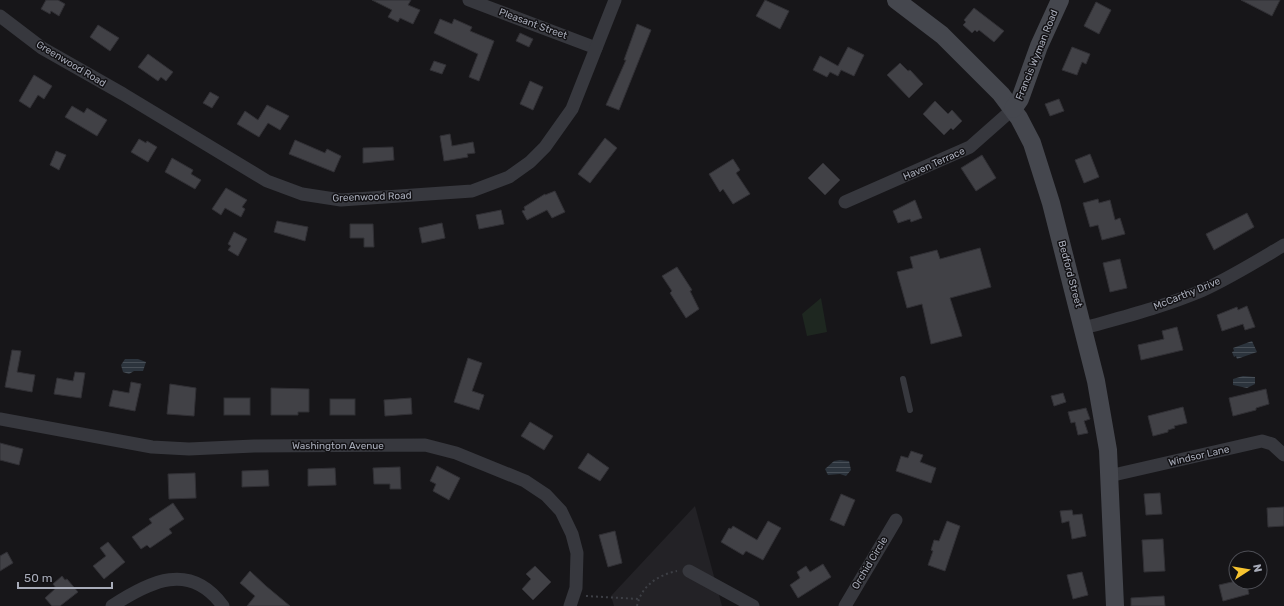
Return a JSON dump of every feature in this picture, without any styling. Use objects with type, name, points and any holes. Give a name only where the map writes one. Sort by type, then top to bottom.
[{"type":"main road","name":"Bedford Street","points":[[896,0],[942,35],[1001,94],[1013,109],[1027,134],[1036,156],[1051,203],[1084,328],[1098,389],[1108,450],[1115,606]]},
{"type":"main road","name":"Francis Wyman Road","points":[[1013,109],[1020,99],[1039,46],[1060,0]]},
{"type":"street","name":"Pleasant Street","points":[[469,0],[596,48]]},
{"type":"street","name":"Greenwood Road","points":[[0,16],[42,48],[267,181],[302,194],[341,200],[472,191],[509,177],[530,162],[545,147],[561,126],[575,102],[614,0]]},
{"type":"street","name":"Haven Terrace","points":[[845,202],[919,171],[970,147],[1013,109]]},
{"type":"street","name":"McCarthy Drive","points":[[1084,328],[1148,310],[1200,291],[1241,271],[1284,245]]},
{"type":"street","name":"Washington Avenue","points":[[0,419],[158,448],[189,449],[254,446],[424,445],[456,452],[524,481],[546,495],[561,511],[572,534],[577,553],[577,571],[572,601]]},
{"type":"street","name":"Windsor Lane","points":[[1109,476],[1262,441],[1272,444],[1284,455]]},
{"type":"street","name":"Orchid Circle","points":[[845,606],[896,520]]},
{"type":"street","points":[[689,571],[753,606]]},
{"type":"street","points":[[112,606],[159,580],[174,579],[190,580],[205,587],[215,595],[223,606]]},
{"type":"lane","points":[[903,379],[910,410]]},
{"type":"path","points":[[637,606],[639,598],[647,586],[665,574],[689,571]]},
{"type":"path","points":[[572,601],[639,598]]},
{"type":"shaded area","points":[[821,298],[827,332],[807,336],[802,314]]},
{"type":"shaded area","points":[[1252,341],[1257,352],[1237,359],[1236,356],[1234,357],[1232,352],[1234,351],[1233,348]]},
{"type":"shaded area","points":[[125,359],[138,359],[146,362],[143,371],[134,371],[129,374],[123,372],[121,365]]},
{"type":"shaded area","points":[[1243,376],[1255,377],[1255,384],[1247,388],[1233,385],[1233,379]]},
{"type":"shaded area","points":[[834,461],[849,461],[851,470],[846,476],[840,474],[828,475],[825,469]]},
{"type":"shaded area","points":[[695,506],[722,606],[614,606],[611,596]]},
{"type":"building","points":[[46,0],[58,0],[65,4],[59,16],[51,11],[50,14],[41,9]]},
{"type":"building","points":[[372,0],[411,0],[408,5],[420,10],[413,24],[400,18],[398,22],[388,17],[392,10]]},
{"type":"building","points":[[765,0],[789,11],[780,29],[756,16]]},
{"type":"building","points":[[1241,0],[1280,0],[1272,16]]},
{"type":"building","points":[[1096,2],[1111,10],[1099,34],[1084,26]]},
{"type":"building","points":[[974,8],[1004,31],[994,42],[979,30],[977,32],[975,30],[972,33],[963,25],[966,22],[964,20]]},
{"type":"building","points":[[440,19],[452,24],[454,19],[472,27],[470,31],[494,41],[479,81],[469,77],[478,54],[434,33]]},
{"type":"building","points":[[637,24],[651,30],[619,110],[606,105],[626,60],[624,60]]},
{"type":"building","points":[[98,25],[119,38],[110,51],[90,37]]},
{"type":"building","points":[[520,33],[533,39],[529,47],[516,41]]},
{"type":"building","points":[[848,47],[864,55],[854,76],[841,70],[838,76],[830,72],[827,77],[813,70],[820,56],[838,66]]},
{"type":"building","points":[[1072,47],[1090,54],[1086,64],[1082,62],[1077,75],[1062,70]]},
{"type":"building","points":[[148,54],[173,72],[166,81],[161,77],[158,81],[138,67]]},
{"type":"building","points":[[434,61],[446,65],[442,74],[430,70]]},
{"type":"building","points":[[900,63],[908,71],[910,70],[923,84],[909,98],[887,75]]},
{"type":"building","points":[[34,75],[52,86],[44,99],[38,95],[30,108],[19,101]]},
{"type":"building","points":[[530,81],[543,87],[533,110],[520,104]]},
{"type":"building","points":[[210,92],[219,97],[212,108],[203,103]]},
{"type":"building","points":[[1059,99],[1064,111],[1050,116],[1045,104]]},
{"type":"building","points":[[935,101],[948,114],[952,110],[962,121],[953,130],[951,128],[944,135],[923,114]]},
{"type":"building","points":[[267,105],[289,116],[280,130],[268,123],[259,137],[237,124],[245,111],[258,120]]},
{"type":"building","points":[[72,106],[84,113],[87,108],[107,120],[97,136],[65,117]]},
{"type":"building","points":[[450,134],[452,146],[473,142],[475,153],[467,154],[468,157],[444,161],[440,136]]},
{"type":"building","points":[[605,138],[617,148],[590,183],[578,174]]},
{"type":"building","points":[[139,139],[146,143],[147,141],[157,147],[148,162],[131,152]]},
{"type":"building","points":[[295,140],[325,153],[327,149],[341,156],[334,172],[289,154]]},
{"type":"building","points":[[393,147],[394,160],[363,163],[363,148]]},
{"type":"building","points":[[56,151],[66,155],[59,170],[50,165]]},
{"type":"building","points":[[1090,154],[1099,177],[1084,183],[1075,160]]},
{"type":"building","points":[[982,155],[996,178],[976,191],[961,168]]},
{"type":"building","points":[[172,158],[193,170],[191,174],[201,180],[195,189],[165,172]]},
{"type":"building","points":[[733,159],[740,170],[736,173],[750,194],[733,204],[723,189],[720,192],[709,174]]},
{"type":"building","points":[[823,163],[840,180],[825,195],[808,178]]},
{"type":"building","points":[[226,188],[247,200],[242,207],[245,209],[241,217],[225,208],[221,215],[212,209]]},
{"type":"building","points":[[555,191],[565,212],[552,218],[547,210],[527,220],[522,211],[525,210],[524,207],[545,194]]},
{"type":"building","points":[[1098,199],[1099,203],[1110,200],[1115,220],[1120,218],[1125,234],[1102,240],[1098,225],[1090,227],[1083,203]]},
{"type":"building","points":[[915,200],[922,218],[911,222],[910,219],[898,223],[893,211]]},
{"type":"building","points":[[501,210],[504,224],[479,229],[476,215]]},
{"type":"building","points":[[1247,213],[1254,227],[1214,250],[1206,234]]},
{"type":"building","points":[[277,221],[308,227],[305,241],[274,232]]},
{"type":"building","points":[[442,223],[445,238],[422,243],[419,228]]},
{"type":"building","points":[[350,224],[373,224],[374,247],[364,247],[364,238],[350,238]]},
{"type":"building","points":[[234,232],[247,239],[238,256],[228,250],[231,246],[228,244]]},
{"type":"building","points":[[980,248],[991,287],[950,298],[962,336],[931,344],[922,304],[907,308],[897,272],[913,268],[910,257],[937,250],[940,259]]},
{"type":"building","points":[[1120,259],[1127,288],[1110,292],[1103,263]]},
{"type":"building","points":[[677,267],[692,290],[690,291],[699,309],[686,318],[670,293],[672,291],[662,276]]},
{"type":"building","points":[[1247,306],[1255,327],[1245,330],[1243,324],[1222,331],[1217,315],[1237,307],[1238,310]]},
{"type":"building","points":[[1177,327],[1183,350],[1141,360],[1138,345],[1164,339],[1162,331]]},
{"type":"building","points":[[12,350],[21,351],[17,372],[35,375],[32,392],[5,387]]},
{"type":"building","points":[[468,358],[482,363],[472,391],[484,395],[479,410],[454,402]]},
{"type":"building","points":[[75,372],[85,373],[81,398],[54,394],[57,378],[73,381]]},
{"type":"building","points":[[131,382],[141,384],[135,411],[109,406],[113,390],[129,393]]},
{"type":"building","points":[[170,384],[196,388],[194,416],[167,414]]},
{"type":"building","points":[[271,388],[309,389],[309,412],[298,412],[298,415],[271,415]]},
{"type":"building","points":[[1266,389],[1269,404],[1256,408],[1256,410],[1233,416],[1229,398]]},
{"type":"building","points":[[1063,393],[1066,402],[1054,406],[1051,396]]},
{"type":"building","points":[[224,398],[250,398],[250,415],[224,415]]},
{"type":"building","points":[[411,398],[412,414],[385,416],[384,400]]},
{"type":"building","points":[[330,399],[355,399],[355,415],[330,415]]},
{"type":"building","points":[[1183,407],[1187,423],[1174,426],[1175,428],[1168,430],[1168,432],[1153,436],[1148,416]]},
{"type":"building","points":[[1086,408],[1090,419],[1084,421],[1088,433],[1078,435],[1075,422],[1071,423],[1068,412]]},
{"type":"building","points":[[530,422],[553,436],[544,450],[521,436]]},
{"type":"building","points":[[0,443],[23,449],[19,465],[0,460]]},
{"type":"building","points":[[911,451],[923,455],[920,462],[936,468],[931,483],[896,471],[901,456],[908,458]]},
{"type":"building","points":[[588,453],[609,468],[600,481],[578,468]]},
{"type":"building","points":[[437,466],[460,478],[449,500],[433,491],[436,484],[430,481]]},
{"type":"building","points":[[400,467],[401,489],[390,489],[390,484],[374,484],[373,468]]},
{"type":"building","points":[[335,468],[336,485],[308,486],[308,469]]},
{"type":"building","points":[[268,470],[269,486],[242,487],[242,471]]},
{"type":"building","points":[[195,473],[196,498],[169,499],[168,474]]},
{"type":"building","points":[[1160,493],[1162,514],[1146,515],[1144,494]]},
{"type":"building","points":[[841,494],[855,500],[844,526],[830,520]]},
{"type":"building","points":[[173,503],[184,519],[169,529],[172,533],[150,548],[147,545],[141,549],[132,537],[152,523],[149,519]]},
{"type":"building","points":[[1284,507],[1284,526],[1268,527],[1267,508]]},
{"type":"building","points":[[1072,510],[1073,515],[1082,514],[1086,536],[1072,539],[1069,521],[1062,523],[1060,511]]},
{"type":"building","points":[[768,521],[781,528],[763,560],[746,551],[743,555],[721,542],[729,528],[731,529],[733,526],[757,540]]},
{"type":"building","points":[[947,521],[960,526],[945,571],[928,565],[933,551],[931,550],[934,540],[939,541]]},
{"type":"building","points":[[615,531],[622,563],[608,567],[599,535]]},
{"type":"building","points":[[1163,539],[1165,571],[1144,572],[1142,540]]},
{"type":"building","points":[[108,542],[125,562],[104,579],[93,566],[106,556],[100,548]]},
{"type":"building","points":[[7,552],[13,563],[0,571],[0,556]]},
{"type":"building","points":[[823,564],[831,577],[798,598],[790,585],[800,578],[797,572],[806,566],[810,572]]},
{"type":"building","points":[[535,566],[551,582],[533,600],[522,589],[531,579],[526,574]]},
{"type":"building","points":[[250,571],[290,606],[247,606],[255,596],[240,583]]},
{"type":"building","points":[[1082,572],[1088,595],[1073,599],[1067,575]]},
{"type":"building","points":[[62,576],[65,580],[67,579],[78,592],[60,606],[52,606],[45,598],[56,588],[53,584]]},
{"type":"building","points":[[1228,583],[1228,590],[1248,590],[1249,594],[1223,601],[1219,585]]},
{"type":"building","points":[[1164,596],[1165,606],[1131,606],[1131,598]]}]
